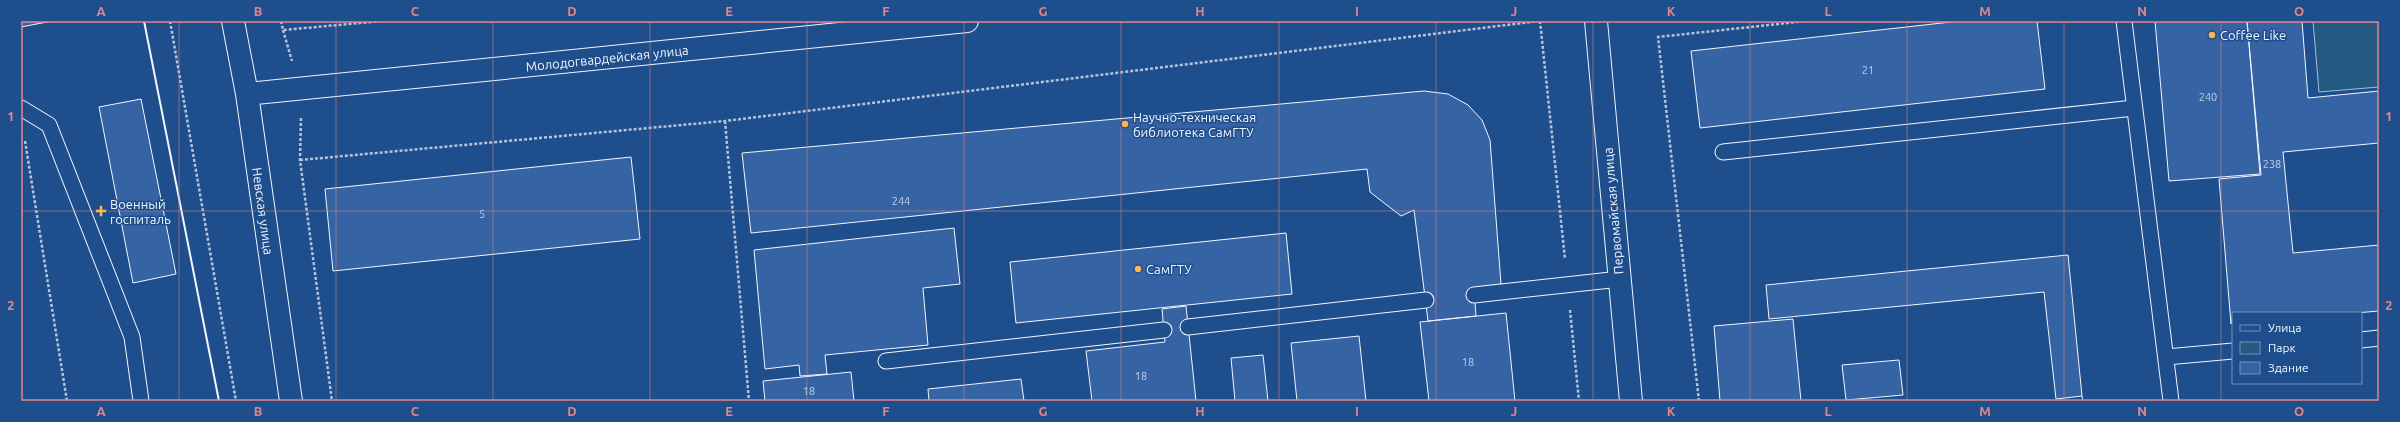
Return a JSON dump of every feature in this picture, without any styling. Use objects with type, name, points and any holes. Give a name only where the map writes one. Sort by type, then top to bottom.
[{"type":"street","name":"Невская улица","points":[[233,21],[247,94],[291,401]]},
{"type":"street","name":"Молодогвардейская улица","points":[[247,94],[866,26],[960,21]]},
{"type":"street","name":"Первомайская улица","points":[[1596,21],[1631,401]]},
{"type":"lane","points":[[2124,21],[2171,401]]},
{"type":"lane","points":[[21,108],[49,125],[132,337],[141,401]]},
{"type":"lane","points":[[1723,152],[2134,108]]},
{"type":"lane","points":[[1474,295],[1620,279]]},
{"type":"lane","points":[[1188,327],[1426,300]]},
{"type":"lane","points":[[886,361],[1164,330]]},
{"type":"lane","points":[[2362,340],[2379,338]]},
{"type":"lane","points":[[2166,357],[2232,351]]},
{"type":"path","points":[[170,21],[236,401]]},
{"type":"path","points":[[281,21],[283,30],[382,21]]},
{"type":"path","points":[[332,401],[300,160],[724,121],[1539,21],[1579,401]]},
{"type":"path","points":[[1699,401],[1658,37],[1806,21]]},
{"type":"path","points":[[724,121],[749,401]]},
{"type":"path","points":[[24,137],[67,401]]},
{"type":"green space","points":[[2313,21],[2379,21],[2379,87],[2319,92]]},
{"type":"building","points":[[21,21],[52,21],[21,27]]},
{"type":"building","points":[[1960,21],[2037,21],[2045,89],[1700,128],[1691,51]]},
{"type":"building","points":[[2155,21],[2247,21],[2260,174],[2169,181]]},
{"type":"building","points":[[2247,21],[2302,21],[2308,98],[2379,91],[2379,143],[2283,152],[2293,253],[2379,245],[2379,311],[2362,312],[2232,312],[2231,324],[2219,179],[2261,175]]},
{"type":"building","points":[[1424,91],[1448,94],[1468,105],[1482,120],[1490,140],[1501,284],[1474,288],[1476,316],[1428,321],[1414,210],[1401,216],[1370,192],[1367,169],[751,233],[742,153]]},
{"type":"building","points":[[141,99],[176,274],[133,283],[99,107]]},
{"type":"building","points":[[631,157],[640,239],[333,271],[325,189]]},
{"type":"building","points":[[954,228],[960,284],[923,288],[928,345],[825,355],[827,374],[800,376],[799,365],[765,369],[754,250]]},
{"type":"building","points":[[1286,233],[1292,294],[1016,323],[1010,262]]},
{"type":"building","points":[[2068,255],[2082,396],[2056,399],[2044,292],[1769,319],[1766,285]]},
{"type":"building","points":[[1186,306],[1196,401],[1092,401],[1086,351],[1165,342],[1162,309]]},
{"type":"building","points":[[1506,313],[1515,401],[1429,401],[1420,322]]},
{"type":"building","points":[[1793,319],[1801,401],[1720,401],[1714,326]]},
{"type":"building","points":[[1359,336],[1366,401],[1297,401],[1291,343]]},
{"type":"building","points":[[1263,355],[1268,401],[1235,401],[1231,358]]},
{"type":"building","points":[[1899,360],[1903,395],[1846,400],[1842,365]]},
{"type":"building","points":[[851,372],[854,401],[765,401],[763,381]]},
{"type":"building","points":[[1021,379],[1024,401],[929,401],[928,389]]},
{"type":"fence","points":[[2082,396],[2083,401]]},
{"type":"wall","points":[[144,21],[219,401]]},
{"type":"place","name":"Coffee Like","points":[[2212,35]]},
{"type":"place","name":"Научно-техническая библиотека СамГТУ","points":[[1125,124]]},
{"type":"place","name":"Военный госпиталь","points":[[101,211]]},
{"type":"place","name":"СамГТУ","points":[[1138,269]]}]
